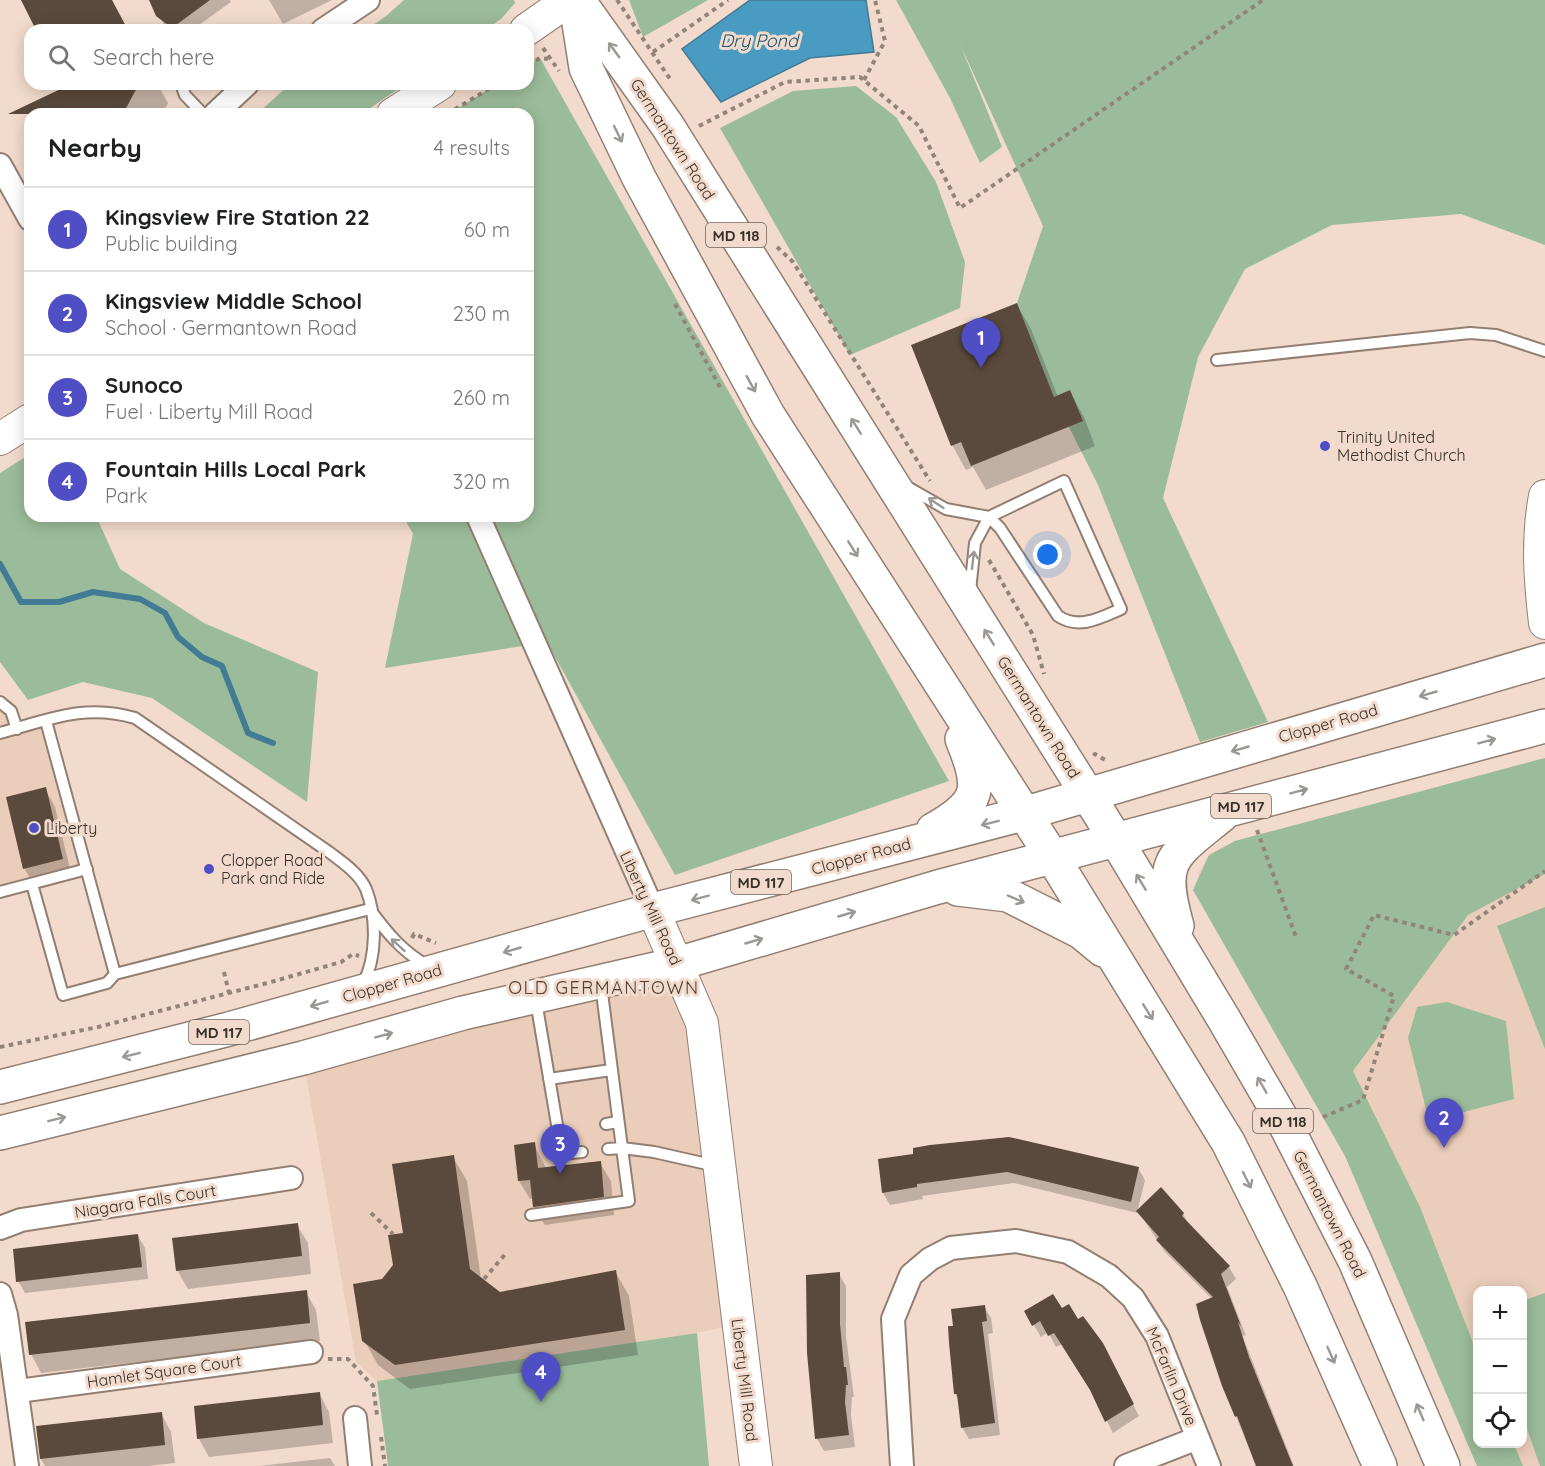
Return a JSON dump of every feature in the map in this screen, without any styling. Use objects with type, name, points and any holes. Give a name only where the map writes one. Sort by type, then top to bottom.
[{"type":"main road","name":"Germantown Road","points":[[577,0],[667,125],[1116,840],[1186,956],[1287,1128],[1355,1261],[1443,1466]]},
{"type":"main road","name":"Germantown Road","points":[[577,0],[586,68],[639,178],[768,415],[1053,858],[1228,1142],[1300,1286],[1380,1466]]},
{"type":"main road","name":"Clopper Road","points":[[0,1087],[359,993],[441,957],[652,910],[1023,814],[1545,660]]},
{"type":"main road","points":[[908,844],[957,817],[973,799],[975,770],[939,682]]},
{"type":"main road","name":"MD 117","points":[[0,1132],[303,1058],[463,1013],[677,964],[938,887],[1545,726]]},
{"type":"main road","points":[[1186,956],[1168,895],[1169,869],[1182,848],[1228,810]]},
{"type":"main road","points":[[938,887],[1008,895],[1081,932],[1117,962]]},
{"type":"street","points":[[332,24],[368,0]]},
{"type":"street","points":[[534,25],[570,0]]},
{"type":"street","points":[[221,108],[241,90]]},
{"type":"street","points":[[403,108],[431,90]]},
{"type":"street","points":[[0,165],[24,208]]},
{"type":"street","points":[[0,439],[24,424]]},
{"type":"street","points":[[1545,496],[1539,526],[1539,578],[1545,623]]},
{"type":"street","name":"Liberty Mill Road","points":[[481,522],[702,1023],[756,1466]]},
{"type":"street","name":"Niagara Falls Court","points":[[0,1228],[21,1220],[291,1178]]},
{"type":"street","name":"McFarlin Drive","points":[[902,1466],[893,1319],[911,1275],[930,1259],[951,1248],[1016,1241],[1068,1252],[1109,1276],[1133,1298],[1157,1335],[1209,1466]]},
{"type":"street","points":[[2,1306],[18,1391],[27,1466]]},
{"type":"street","name":"Hamlet Square Court","points":[[18,1391],[311,1352]]},
{"type":"street","points":[[355,1418],[360,1466]]},
{"type":"street","points":[[1126,1466],[1198,1438]]},
{"type":"lane","points":[[183,90],[197,108]]},
{"type":"lane","points":[[1217,360],[1470,333],[1496,335],[1545,351]]},
{"type":"lane","points":[[887,475],[945,509],[989,518],[1000,528],[1058,616],[1066,621],[1079,624],[1121,609],[1064,481],[989,518],[978,538],[968,605]]},
{"type":"lane","points":[[0,702],[11,711],[17,729]]},
{"type":"lane","points":[[0,733],[80,711],[111,711],[135,718],[352,870],[366,888],[375,947],[373,960],[359,993]]},
{"type":"lane","points":[[46,721],[115,974]]},
{"type":"lane","points":[[0,892],[87,869]]},
{"type":"lane","points":[[32,884],[63,994],[107,983],[115,974],[370,909]]},
{"type":"lane","points":[[370,909],[391,938],[404,950],[441,957]]},
{"type":"lane","points":[[531,1215],[628,1201],[618,1122],[610,1101],[611,1070],[600,982]]},
{"type":"lane","points":[[535,997],[549,1079],[559,1106],[562,1154],[582,1152]]},
{"type":"lane","points":[[549,1079],[611,1070]]},
{"type":"lane","points":[[606,1124],[618,1122]]},
{"type":"lane","points":[[608,1149],[622,1148],[654,1152],[718,1167]]},
{"type":"path","points":[[617,0],[676,89]]},
{"type":"path","points":[[653,52],[728,0]]},
{"type":"path","points":[[864,80],[885,41],[875,0]]},
{"type":"path","points":[[699,126],[785,82],[860,77],[919,126],[960,208],[1263,0]]},
{"type":"path","points":[[534,62],[540,58],[548,59]]},
{"type":"path","points":[[457,108],[487,90]]},
{"type":"path","points":[[693,117],[705,136]]},
{"type":"path","points":[[772,243],[793,262],[935,485]]},
{"type":"path","points":[[978,538],[991,551],[988,558],[992,569],[1033,635],[1047,684]]},
{"type":"path","points":[[1088,745],[1095,754]]},
{"type":"path","points":[[1257,830],[1296,937]]},
{"type":"path","points":[[1323,1117],[1363,1100],[1394,996],[1346,969],[1374,915],[1454,935],[1545,871]]},
{"type":"path","points":[[404,950],[414,934],[427,941],[441,957]]},
{"type":"path","points":[[0,1047],[98,1027],[230,993],[341,962],[353,954],[373,960]]},
{"type":"path","points":[[224,972],[230,993]]},
{"type":"path","points":[[371,1213],[393,1234]]},
{"type":"path","points":[[484,1280],[507,1252]]},
{"type":"shaded area","points":[[0,702],[17,729],[46,721],[87,869],[0,892]]},
{"type":"shaded area","points":[[1545,758],[1545,1466],[1481,1466],[1474,1448],[1527,1448],[1527,1286],[1473,1286],[1473,1446],[1378,1211],[1198,881],[1199,872],[1209,855],[1235,841]]},
{"type":"shaded area","points":[[677,964],[738,1324],[696,1333],[377,1381],[356,1362],[303,1058]]},
{"type":"green space","points":[[404,0],[514,0],[515,3],[494,24],[375,24]]},
{"type":"green space","points":[[629,0],[708,0],[643,37]]},
{"type":"green space","points":[[896,0],[1545,0],[1545,245],[1461,214],[1332,225],[1245,269],[1198,357],[1163,498],[1268,722],[1200,742],[1098,485],[1054,397],[1017,303],[1043,226],[960,44],[1002,147],[980,163],[950,98]]},
{"type":"green space","points":[[540,58],[949,781],[675,875],[547,642],[385,668],[413,534],[406,522],[534,522],[534,108],[458,108],[487,90],[534,90],[534,62]]},
{"type":"green space","points":[[856,86],[896,117],[936,182],[965,262],[960,308],[850,355],[720,128],[793,91]]},
{"type":"green space","points":[[283,90],[396,90],[371,108],[264,108]]},
{"type":"green space","points":[[24,458],[24,522],[99,522],[120,569],[204,623],[318,672],[307,802],[152,698],[83,682],[28,700],[0,662],[0,473]]},
{"type":"green space","points":[[1545,758],[1545,874],[1468,915],[1353,1071],[1420,1207],[1473,1343],[1473,1448],[1516,1448],[1523,1466],[1477,1466],[1345,1156],[1193,890],[1209,855],[1235,841]]},
{"type":"green space","points":[[1545,907],[1545,1049],[1497,926]]},
{"type":"green space","points":[[1447,1002],[1506,1021],[1514,1099],[1429,1121],[1408,1038],[1417,1007]]},
{"type":"green space","points":[[1545,1293],[1545,1466],[1540,1466],[1527,1429],[1527,1299]]},
{"type":"green space","points":[[697,1333],[709,1466],[388,1466],[377,1381]]},
{"type":"water","name":"Dry Pond","points":[[750,0],[866,0],[874,52],[810,58],[721,102],[682,49]]},
{"type":"building","points":[[21,0],[112,0],[125,24],[33,24]]},
{"type":"building","points":[[149,0],[210,0],[177,24],[167,24],[156,16]]},
{"type":"building","points":[[58,90],[136,90],[126,108],[24,108],[24,114],[8,114]]},
{"type":"building","points":[[1017,303],[1054,397],[1070,390],[1083,421],[971,466],[961,442],[951,446],[911,345]]},
{"type":"building","name":"Liberty","points":[[46,787],[63,859],[23,869],[6,797]]},
{"type":"building","points":[[1009,1137],[1139,1167],[1131,1202],[1007,1172],[917,1184],[917,1187],[882,1193],[878,1159],[913,1154],[913,1148],[930,1145]]},
{"type":"building","points":[[535,1142],[538,1168],[601,1161],[604,1197],[533,1207],[530,1180],[518,1181],[514,1145]]},
{"type":"building","points":[[454,1155],[470,1269],[500,1292],[616,1270],[625,1330],[395,1365],[362,1341],[353,1284],[382,1279],[393,1265],[388,1235],[403,1233],[392,1164]]},
{"type":"building","points":[[1161,1187],[1184,1213],[1182,1216],[1230,1266],[1221,1274],[1241,1326],[1238,1322],[1249,1357],[1293,1466],[1256,1466],[1237,1416],[1235,1417],[1222,1386],[1200,1320],[1196,1304],[1213,1297],[1156,1240],[1159,1237],[1136,1211]]},
{"type":"building","points":[[298,1223],[302,1256],[176,1271],[172,1238]]},
{"type":"building","points":[[138,1234],[142,1267],[16,1282],[13,1249]]},
{"type":"building","points":[[840,1272],[840,1324],[848,1385],[846,1385],[845,1402],[849,1435],[815,1439],[807,1353],[806,1275]]},
{"type":"building","points":[[307,1290],[310,1323],[29,1355],[25,1322]]},
{"type":"building","points":[[1053,1294],[1062,1308],[1069,1304],[1078,1319],[1083,1316],[1103,1343],[1134,1404],[1105,1422],[1090,1390],[1054,1333],[1048,1336],[1040,1321],[1032,1326],[1024,1311]]},
{"type":"building","points":[[985,1305],[987,1321],[982,1322],[995,1423],[961,1428],[957,1394],[954,1394],[949,1343],[948,1326],[953,1326],[951,1309]]},
{"type":"building","points":[[320,1392],[323,1425],[197,1439],[194,1406]]},
{"type":"building","points":[[162,1412],[165,1445],[40,1459],[36,1426]]},
{"type":"waterway","points":[[0,564],[21,602],[59,602],[93,592],[140,599],[165,613],[178,637],[202,657],[222,666],[248,733],[273,743]]},
{"type":"place","name":"Kingsview Fire Station 22","points":[[981,368]]},
{"type":"place","name":"Trinity United Methodist Church","points":[[1325,446]]},
{"type":"place","name":"Liberty","points":[[34,828]]},
{"type":"place","name":"Clopper Road Park and Ride","points":[[209,869]]},
{"type":"place","name":"Kingsview Middle School","points":[[1444,1148]]},
{"type":"place","name":"Sunoco","points":[[560,1174]]},
{"type":"place","name":"Fountain Hills Local Park","points":[[541,1402]]},
{"type":"district","name":"OLD GERMANTOWN","points":[[604,987]]}]
